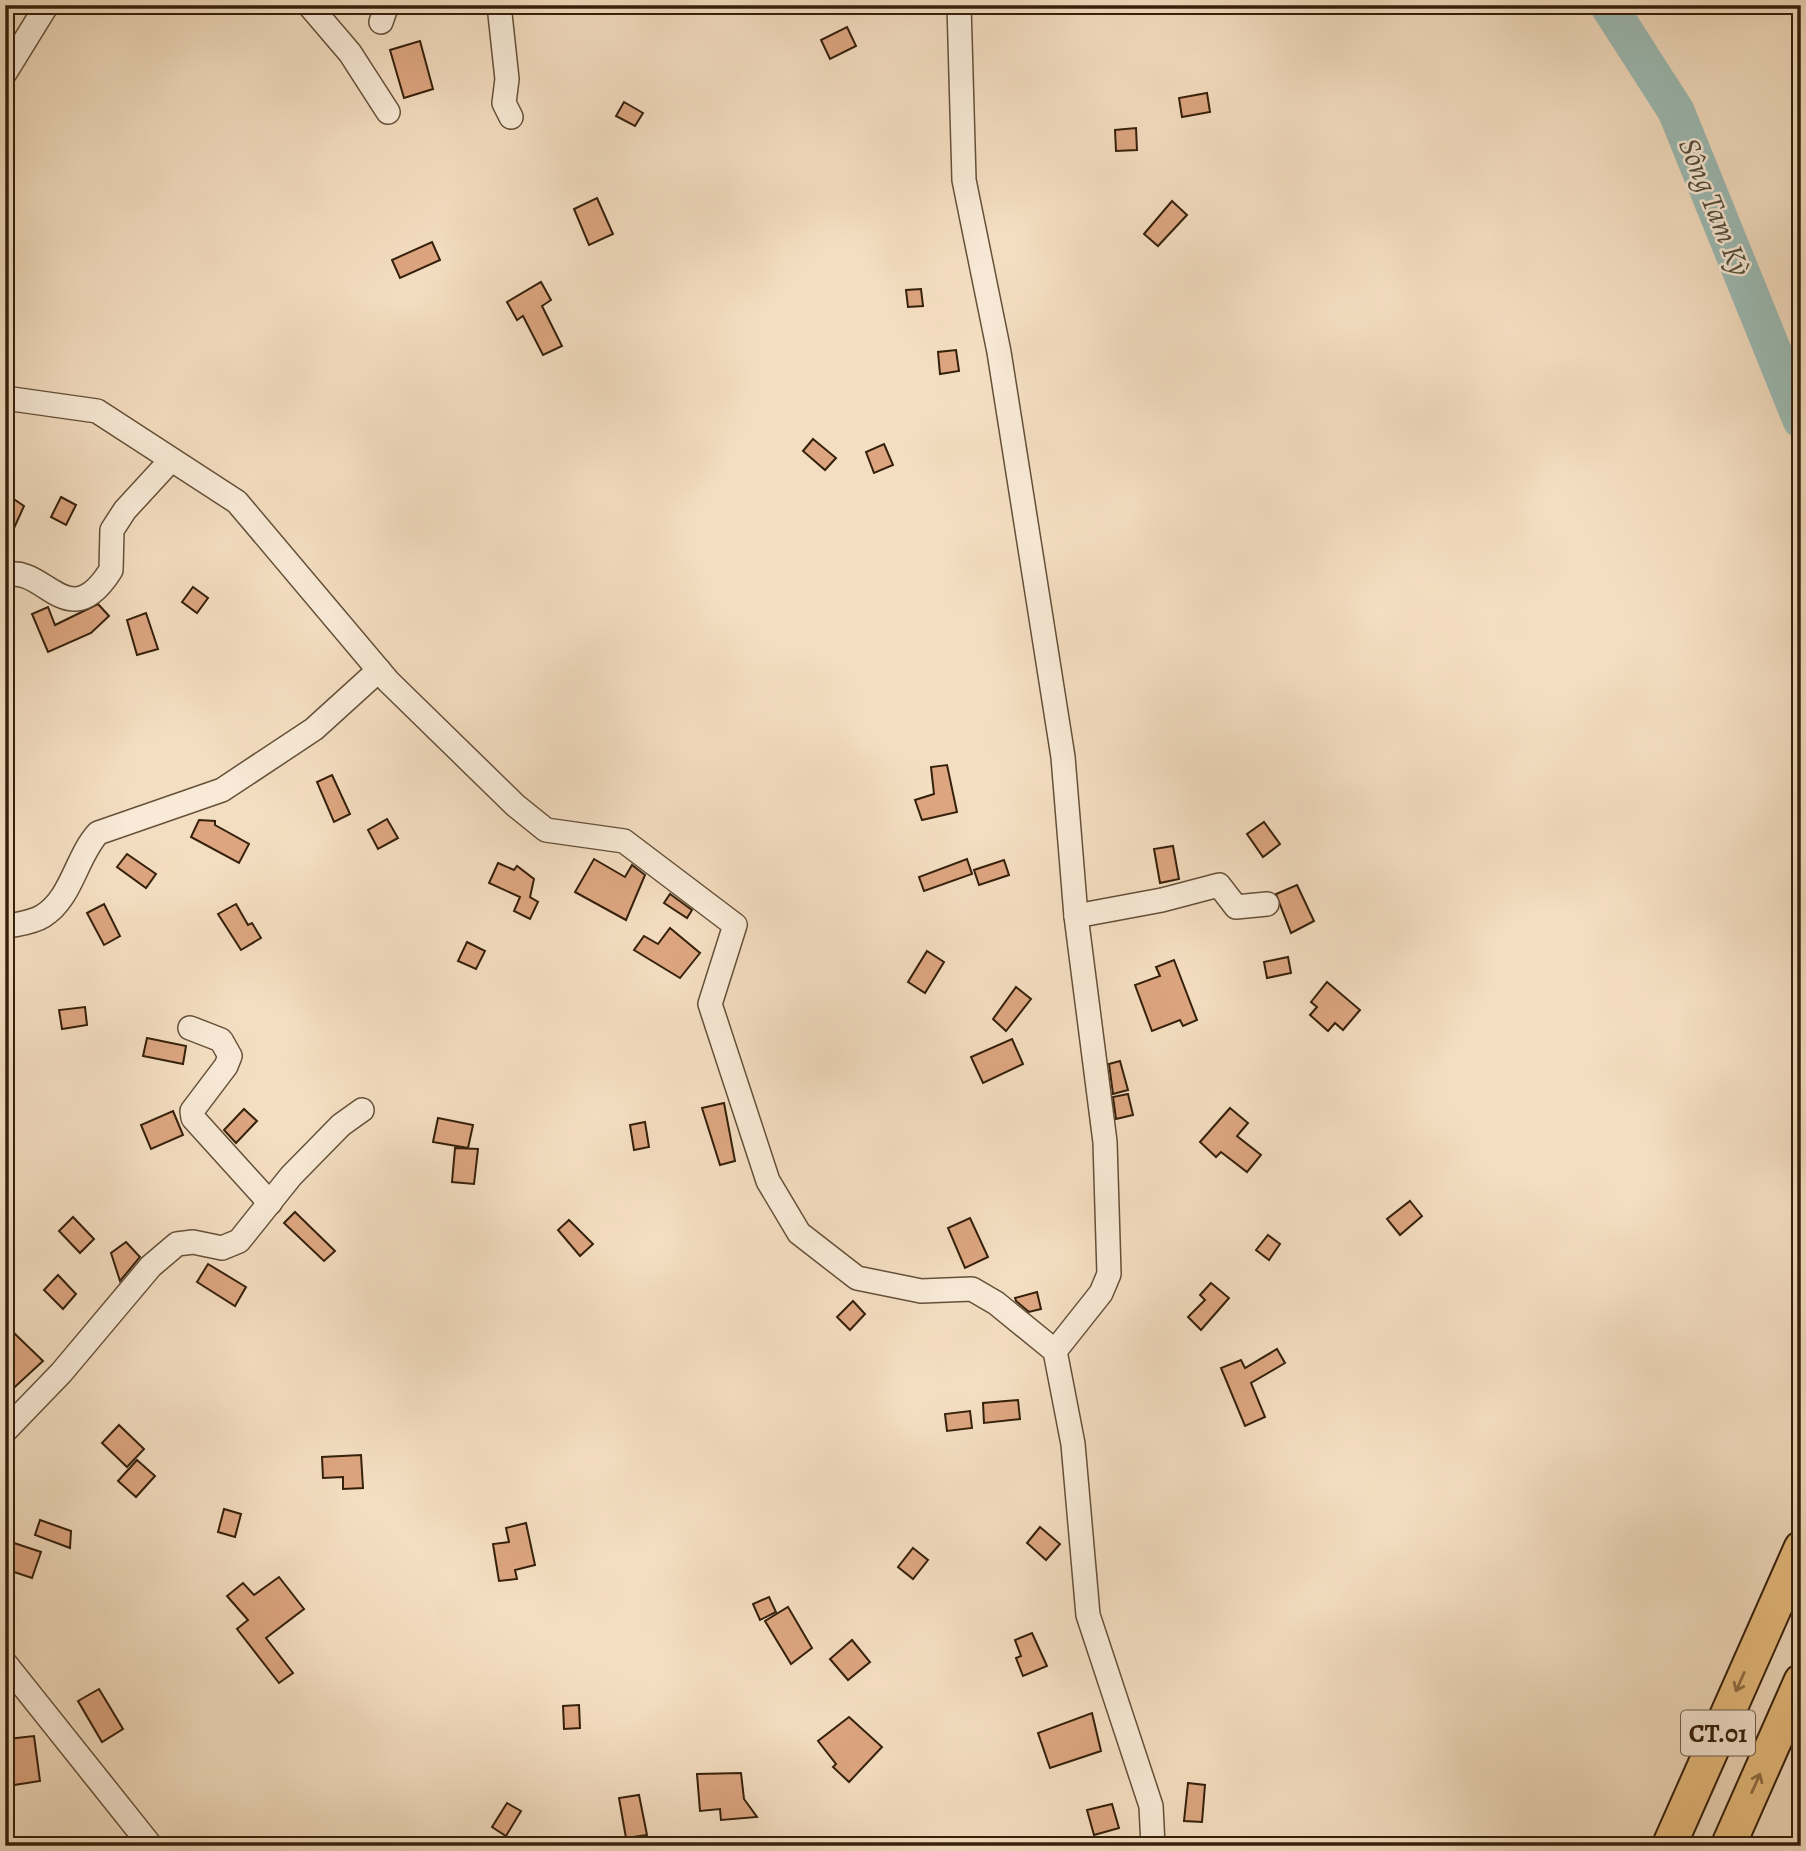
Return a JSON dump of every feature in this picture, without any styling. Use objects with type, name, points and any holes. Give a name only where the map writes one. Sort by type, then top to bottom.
[{"type":"highway","name":"CT.01","points":[[1669,1846],[1801,1548]]},
{"type":"highway","name":"CT.01","points":[[1728,1846],[1798,1688]]},
{"type":"street","points":[[5,73],[47,5]]},
{"type":"street","points":[[309,5],[350,53],[388,112]]},
{"type":"street","points":[[499,5],[507,79],[504,103],[511,117]]},
{"type":"street","points":[[959,5],[967,207],[999,352],[1063,757],[1076,916],[1105,1142],[1109,1274],[1101,1293],[1055,1351]]},
{"type":"street","points":[[5,398],[97,411],[237,502],[379,670],[515,805],[546,830],[624,841],[735,925],[710,1004],[768,1181],[799,1233],[857,1278],[921,1291],[972,1289],[996,1303],[1055,1351],[1073,1444],[1088,1615],[1151,1806],[1153,1846]]},
{"type":"street","points":[[5,575],[23,575],[64,599],[75,600],[85,596],[111,570],[112,530],[118,520],[171,460]]},
{"type":"street","points":[[5,927],[35,920],[53,908],[61,898],[88,843],[98,832],[222,790],[314,729],[379,670]]},
{"type":"street","points":[[1076,916],[1162,900],[1219,885],[1236,907],[1267,904]]},
{"type":"street","points":[[190,1028],[222,1040],[230,1056],[226,1066],[192,1111],[193,1118],[270,1203]]},
{"type":"street","points":[[5,1431],[61,1373],[151,1266],[168,1251],[184,1242],[214,1248],[231,1246],[239,1241],[321,1144],[362,1111]]},
{"type":"street","points":[[5,1663],[151,1846]]},
{"type":"building","points":[[847,27],[856,46],[830,59],[821,40]]},
{"type":"building","points":[[420,41],[433,89],[404,98],[390,50]]},
{"type":"building","points":[[1207,93],[1210,112],[1182,117],[1179,98]]},
{"type":"building","points":[[624,102],[643,113],[635,126],[616,116]]},
{"type":"building","points":[[1136,128],[1137,150],[1116,151],[1115,130]]},
{"type":"building","points":[[597,198],[613,234],[589,245],[574,209]]},
{"type":"building","points":[[1172,201],[1187,215],[1158,246],[1144,234]]},
{"type":"building","points":[[432,242],[440,260],[400,278],[392,260]]},
{"type":"building","points":[[541,282],[551,300],[542,306],[562,346],[543,355],[523,316],[517,320],[507,302]]},
{"type":"building","points":[[921,289],[923,306],[908,307],[906,290]]},
{"type":"building","points":[[956,350],[959,371],[940,374],[938,352]]},
{"type":"building","points":[[813,439],[836,458],[825,470],[803,451]]},
{"type":"building","points":[[884,444],[893,465],[874,473],[866,452]]},
{"type":"building","points":[[5,493],[24,506],[5,548]]},
{"type":"building","points":[[61,497],[76,505],[66,525],[51,517]]},
{"type":"building","points":[[193,587],[208,598],[197,613],[182,602]]},
{"type":"building","points":[[98,604],[109,616],[91,633],[48,652],[32,614],[48,607],[55,625]]},
{"type":"building","points":[[146,613],[158,649],[137,655],[127,620]]},
{"type":"building","points":[[947,765],[957,812],[922,820],[915,800],[934,794],[931,767]]},
{"type":"building","points":[[332,775],[350,814],[334,822],[317,782]]},
{"type":"building","points":[[387,819],[398,838],[378,849],[368,830]]},
{"type":"building","points":[[199,820],[215,821],[215,825],[249,844],[239,863],[191,837]]},
{"type":"building","points":[[1264,822],[1280,844],[1263,857],[1247,834]]},
{"type":"building","points":[[1173,846],[1179,879],[1160,883],[1154,849]]},
{"type":"building","points":[[127,854],[156,874],[146,888],[117,867]]},
{"type":"building","points":[[594,859],[625,877],[632,865],[645,875],[626,920],[575,892]]},
{"type":"building","points":[[967,859],[972,874],[924,891],[919,877]]},
{"type":"building","points":[[1004,860],[1009,875],[979,885],[974,870]]},
{"type":"building","points":[[498,863],[514,870],[517,866],[534,879],[530,897],[538,902],[530,919],[514,911],[520,897],[489,883]]},
{"type":"building","points":[[1297,885],[1314,921],[1291,933],[1276,894]]},
{"type":"building","points":[[670,894],[692,910],[687,918],[664,903]]},
{"type":"building","points":[[104,904],[120,936],[104,945],[87,913]]},
{"type":"building","points":[[236,904],[248,925],[252,923],[261,938],[241,950],[218,914]]},
{"type":"building","points":[[670,928],[700,953],[680,978],[634,950],[644,936],[658,944]]},
{"type":"building","points":[[467,942],[485,951],[476,969],[458,961]]},
{"type":"building","points":[[927,951],[944,962],[925,993],[908,982]]},
{"type":"building","points":[[1288,957],[1291,973],[1267,978],[1264,962]]},
{"type":"building","points":[[1174,960],[1197,1020],[1183,1026],[1180,1020],[1152,1031],[1135,985],[1160,976],[1156,967]]},
{"type":"building","points":[[1327,982],[1360,1010],[1343,1030],[1335,1023],[1328,1031],[1310,1015],[1317,1007],[1311,1002]]},
{"type":"building","points":[[1016,987],[1031,999],[1006,1031],[993,1019]]},
{"type":"building","points":[[85,1007],[87,1025],[62,1029],[59,1010]]},
{"type":"building","points":[[147,1038],[186,1046],[183,1064],[143,1056]]},
{"type":"building","points":[[1012,1039],[1023,1064],[983,1083],[971,1057]]},
{"type":"building","points":[[1120,1061],[1128,1090],[1113,1094],[1109,1064]]},
{"type":"building","points":[[1128,1094],[1133,1115],[1116,1119],[1113,1097]]},
{"type":"building","points":[[724,1103],[735,1161],[720,1165],[702,1108]]},
{"type":"building","points":[[1230,1108],[1248,1123],[1237,1136],[1261,1155],[1247,1172],[1221,1152],[1216,1157],[1200,1142]]},
{"type":"building","points":[[244,1109],[257,1121],[236,1143],[224,1130]]},
{"type":"building","points":[[173,1111],[183,1135],[151,1149],[141,1125]]},
{"type":"building","points":[[438,1118],[473,1125],[468,1148],[433,1142]]},
{"type":"building","points":[[645,1122],[649,1147],[634,1150],[630,1125]]},
{"type":"building","points":[[455,1148],[478,1149],[474,1184],[452,1182]]},
{"type":"building","points":[[1410,1201],[1422,1216],[1400,1235],[1387,1219]]},
{"type":"building","points":[[295,1212],[335,1251],[324,1261],[284,1223]]},
{"type":"building","points":[[73,1217],[94,1239],[80,1253],[59,1231]]},
{"type":"building","points":[[970,1218],[988,1257],[965,1268],[948,1228]]},
{"type":"building","points":[[569,1220],[593,1244],[580,1256],[558,1230]]},
{"type":"building","points":[[1268,1235],[1280,1244],[1269,1260],[1256,1250]]},
{"type":"building","points":[[126,1242],[140,1257],[120,1281],[111,1253]]},
{"type":"building","points":[[208,1264],[246,1287],[235,1306],[197,1282]]},
{"type":"building","points":[[58,1275],[76,1294],[63,1309],[44,1290]]},
{"type":"building","points":[[1211,1283],[1229,1298],[1201,1330],[1188,1317],[1205,1300],[1200,1295]]},
{"type":"building","points":[[1037,1292],[1041,1309],[1029,1312],[1016,1301],[1015,1298]]},
{"type":"building","points":[[853,1301],[865,1314],[850,1330],[837,1317]]},
{"type":"building","points":[[14,1333],[43,1361],[5,1396],[5,1343]]},
{"type":"building","points":[[1277,1349],[1285,1363],[1251,1383],[1265,1417],[1245,1426],[1221,1368],[1241,1360],[1245,1368]]},
{"type":"building","points":[[1018,1400],[1020,1419],[984,1423],[983,1403]]},
{"type":"building","points":[[970,1411],[972,1428],[947,1431],[945,1414]]},
{"type":"building","points":[[119,1425],[144,1449],[127,1467],[102,1443]]},
{"type":"building","points":[[361,1455],[363,1488],[343,1489],[343,1477],[323,1478],[322,1457]]},
{"type":"building","points":[[137,1460],[155,1476],[136,1497],[118,1481]]},
{"type":"building","points":[[224,1509],[241,1514],[235,1537],[218,1532]]},
{"type":"building","points":[[40,1520],[71,1531],[70,1548],[35,1535]]},
{"type":"building","points":[[526,1523],[535,1565],[515,1570],[517,1579],[499,1581],[493,1544],[509,1542],[506,1528]]},
{"type":"building","points":[[1040,1527],[1060,1544],[1046,1560],[1027,1543]]},
{"type":"building","points":[[5,1540],[41,1552],[32,1578],[5,1569]]},
{"type":"building","points":[[913,1548],[928,1560],[913,1579],[898,1567]]},
{"type":"building","points":[[279,1577],[304,1609],[266,1638],[293,1673],[279,1683],[237,1629],[248,1620],[227,1596],[243,1583],[254,1595]]},
{"type":"building","points":[[769,1597],[776,1612],[760,1620],[753,1604]]},
{"type":"building","points":[[788,1607],[812,1648],[791,1664],[765,1621]]},
{"type":"building","points":[[1032,1633],[1047,1666],[1023,1676],[1016,1658],[1021,1656],[1015,1640]]},
{"type":"building","points":[[852,1640],[870,1662],[848,1680],[830,1659]]},
{"type":"building","points":[[99,1689],[123,1729],[102,1742],[78,1701]]},
{"type":"building","points":[[579,1705],[580,1728],[564,1729],[563,1706]]},
{"type":"building","points":[[1092,1713],[1101,1751],[1050,1768],[1038,1733]]},
{"type":"building","points":[[849,1717],[882,1747],[849,1782],[833,1767],[836,1764],[818,1741]]},
{"type":"building","points":[[34,1736],[40,1781],[14,1785],[8,1739]]},
{"type":"building","points":[[741,1773],[744,1799],[757,1817],[721,1820],[720,1809],[700,1811],[697,1774]]},
{"type":"building","points":[[1188,1783],[1205,1785],[1202,1822],[1184,1821]]},
{"type":"building","points":[[639,1795],[647,1835],[626,1838],[619,1798]]},
{"type":"building","points":[[507,1803],[521,1811],[506,1836],[492,1827]]},
{"type":"building","points":[[1112,1804],[1119,1828],[1094,1835],[1087,1810]]},
{"type":"waterway","name":"Sông Tam Kỳ","points":[[1608,5],[1676,111],[1801,420]]}]
